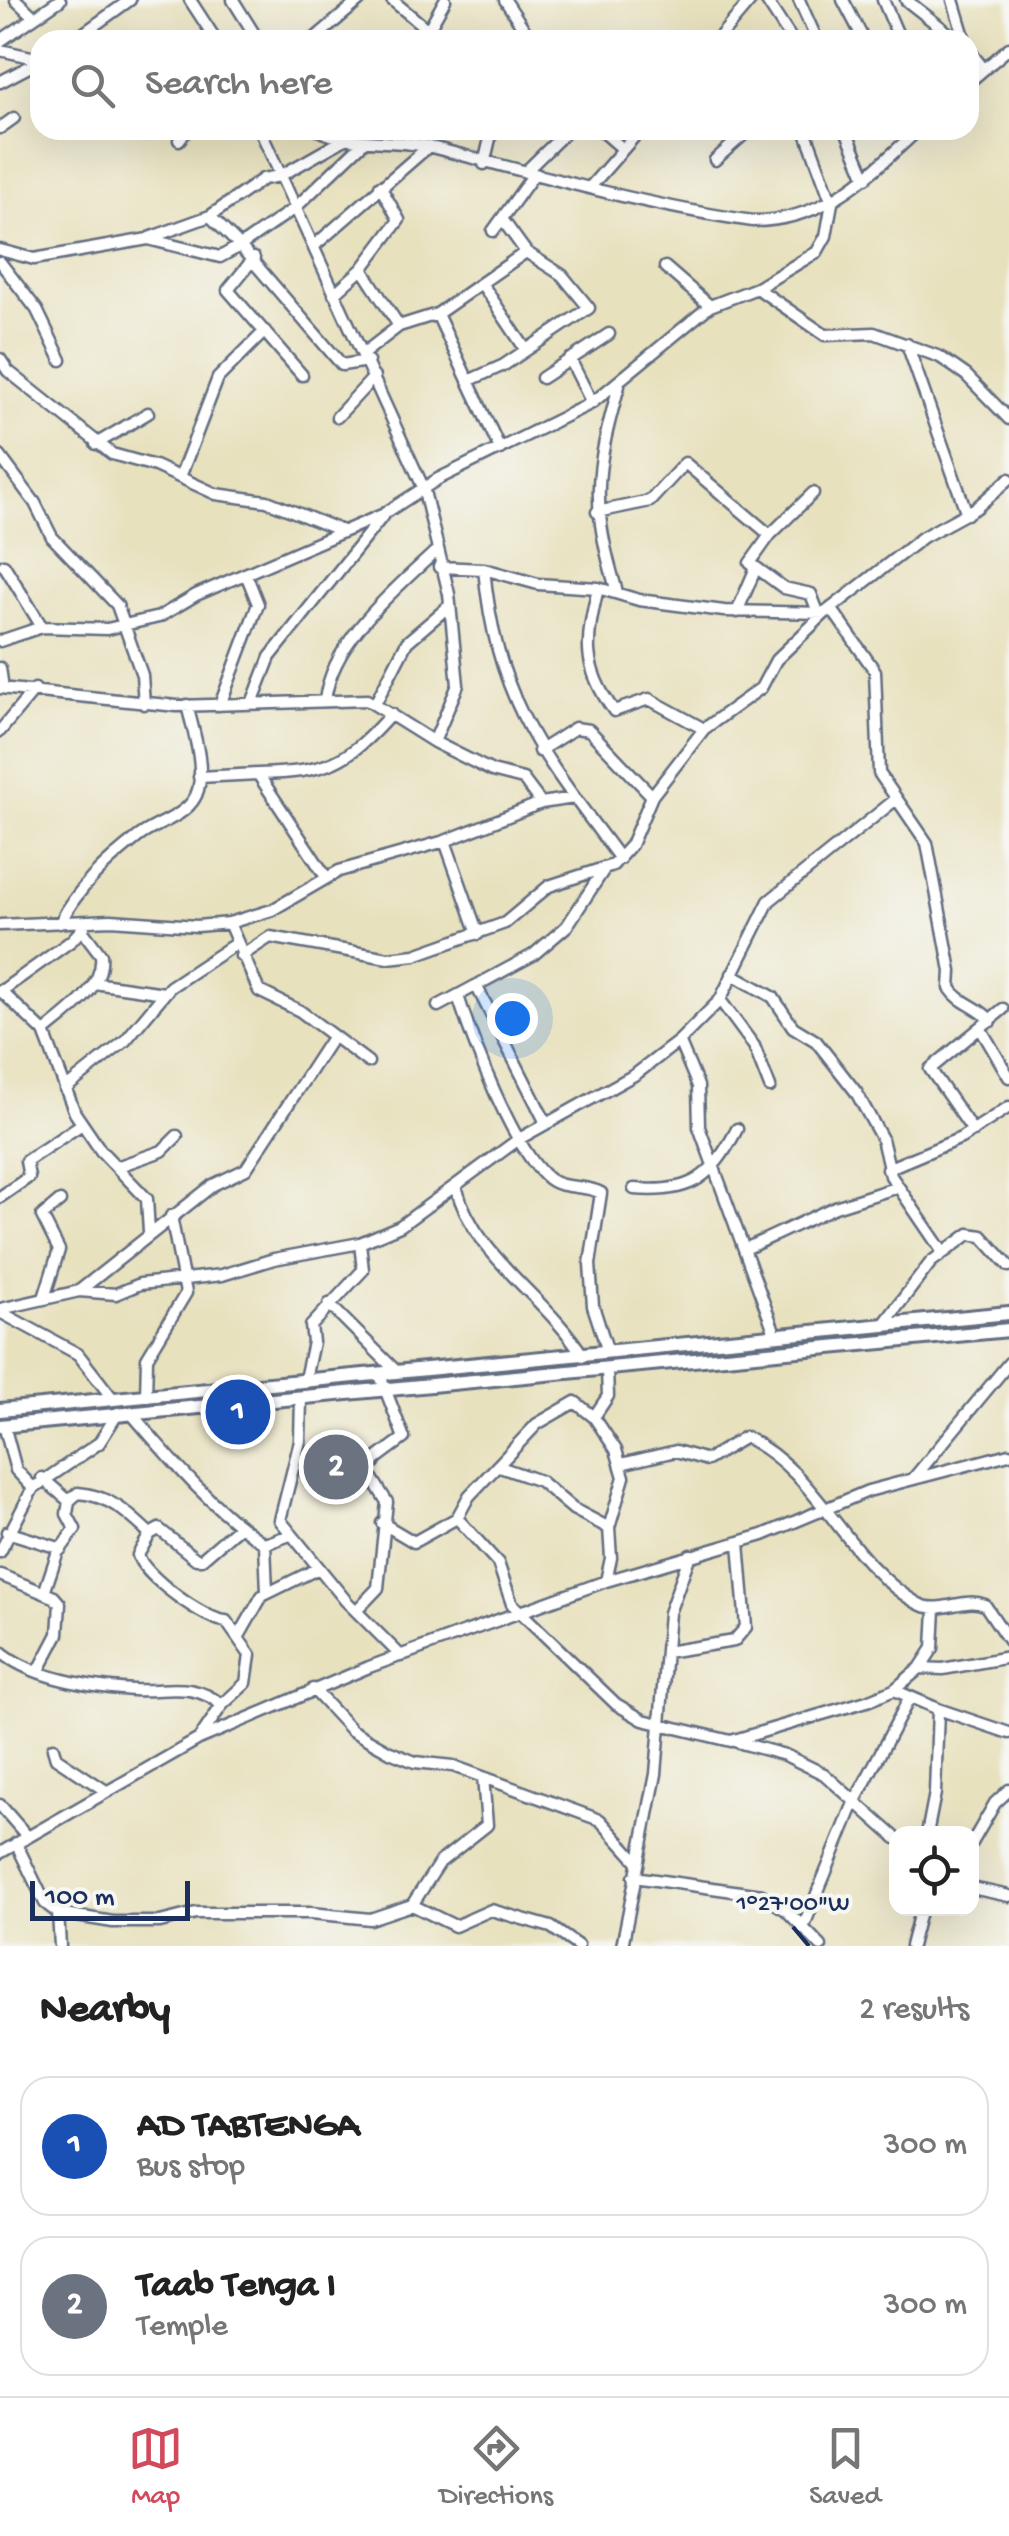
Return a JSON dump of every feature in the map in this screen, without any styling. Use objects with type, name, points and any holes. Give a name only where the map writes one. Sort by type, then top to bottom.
[{"type":"street","points":[[16,0],[34,17]]},
{"type":"street","points":[[0,42],[5,30],[60,0]]},
{"type":"street","points":[[88,30],[130,0]]},
{"type":"street","points":[[190,0],[210,30]]},
{"type":"street","points":[[233,0],[252,30]]},
{"type":"street","points":[[325,30],[360,0]]},
{"type":"street","points":[[392,0],[425,30]]},
{"type":"street","points":[[428,30],[445,0]]},
{"type":"street","points":[[505,0],[524,30]]},
{"type":"street","points":[[726,30],[751,0]]},
{"type":"street","points":[[766,0],[786,30]]},
{"type":"street","points":[[800,0],[812,30]]},
{"type":"street","points":[[842,0],[858,30]]},
{"type":"street","points":[[882,0],[896,30]]},
{"type":"street","points":[[906,0],[944,30]]},
{"type":"street","points":[[953,0],[962,30]]},
{"type":"street","points":[[979,72],[1009,48]]},
{"type":"street","points":[[0,50],[30,58]]},
{"type":"street","points":[[979,63],[983,68]]},
{"type":"street","points":[[0,82],[30,66]]},
{"type":"street","points":[[0,128],[14,118]]},
{"type":"street","points":[[264,140],[423,487],[449,606],[457,693],[434,742]]},
{"type":"street","points":[[0,250],[34,259],[148,239],[210,216],[263,179],[280,176],[343,140]]},
{"type":"street","points":[[355,140],[429,146],[484,164],[753,222],[790,219],[832,203],[907,140]]},
{"type":"street","points":[[484,164],[490,140]]},
{"type":"street","points":[[494,231],[530,173],[559,140]]},
{"type":"street","points":[[613,140],[623,149]]},
{"type":"street","points":[[591,186],[631,140]]},
{"type":"street","points":[[715,160],[738,140]]},
{"type":"street","points":[[0,641],[42,627],[107,629],[159,617],[246,574],[385,514],[423,487],[592,403],[619,386],[710,306],[757,288],[817,252],[826,236],[832,203],[809,140]]},
{"type":"street","points":[[850,140],[866,178]]},
{"type":"street","points":[[148,239],[220,257],[295,208],[365,141]]},
{"type":"street","points":[[314,246],[429,146]]},
{"type":"street","points":[[334,294],[362,269],[399,220],[380,186]]},
{"type":"street","points":[[210,216],[254,258],[342,365],[366,357],[398,326],[436,314],[526,252]]},
{"type":"street","points":[[468,381],[526,350],[589,308],[562,275],[526,252],[502,220]]},
{"type":"street","points":[[254,258],[228,290],[302,374]]},
{"type":"street","points":[[0,262],[37,310],[61,360]]},
{"type":"street","points":[[665,266],[710,306]]},
{"type":"street","points":[[362,269],[398,326]]},
{"type":"street","points":[[482,284],[526,350]]},
{"type":"street","points":[[757,288],[825,335],[874,333],[956,367],[1009,419]]},
{"type":"street","points":[[436,314],[500,449]]},
{"type":"street","points":[[180,476],[218,378],[265,331]]},
{"type":"street","points":[[542,378],[609,334]]},
{"type":"street","points":[[907,344],[967,514]]},
{"type":"street","points":[[0,359],[8,371],[112,454],[180,476],[216,494],[268,500],[342,531]]},
{"type":"street","points":[[570,360],[592,403]]},
{"type":"street","points":[[337,416],[374,377]]},
{"type":"street","points":[[617,592],[597,512],[598,465],[619,386]]},
{"type":"street","points":[[96,444],[148,414]]},
{"type":"street","points":[[0,456],[35,503],[52,537],[112,598],[142,674],[144,704]]},
{"type":"street","points":[[597,512],[650,501],[684,463],[770,535]]},
{"type":"street","points":[[241,956],[270,936],[388,958],[415,955],[513,919],[549,886],[605,869],[632,845],[652,796],[704,729],[761,688],[776,660],[825,611],[923,538],[967,514],[1009,479]]},
{"type":"street","points":[[813,493],[750,561],[755,570],[790,591],[811,594],[875,671],[879,773],[927,843],[951,971],[950,988],[960,1002],[980,1008],[991,1021]]},
{"type":"street","points":[[252,703],[270,656],[385,514]]},
{"type":"street","points":[[326,701],[328,684],[345,648],[436,552]]},
{"type":"street","points":[[4,565],[42,627]]},
{"type":"street","points":[[440,566],[484,568],[538,584],[598,588],[639,600],[737,612],[825,611]]},
{"type":"street","points":[[484,568],[491,624],[508,686],[540,751],[620,859]]},
{"type":"street","points":[[737,612],[755,570]]},
{"type":"street","points":[[220,705],[258,604],[246,574]]},
{"type":"street","points":[[598,588],[586,648],[596,684],[614,711],[649,699],[704,729]]},
{"type":"street","points":[[376,702],[407,642],[449,606]]},
{"type":"street","points":[[0,668],[1,688],[144,704],[376,702],[434,742],[492,770],[518,776],[542,803]]},
{"type":"street","points":[[0,731],[34,690]]},
{"type":"street","points":[[60,923],[74,897],[100,871],[143,833],[190,806],[199,778],[187,705]]},
{"type":"street","points":[[199,778],[300,772],[345,760],[391,714]]},
{"type":"street","points":[[540,751],[575,728],[589,730],[652,796]]},
{"type":"street","points":[[258,774],[326,876]]},
{"type":"street","points":[[0,925],[229,923],[262,914],[326,876],[445,840],[542,803],[574,798]]},
{"type":"street","points":[[0,1310],[79,1291],[118,1294],[140,1284],[183,1276],[222,1276],[274,1259],[360,1243],[400,1226],[519,1139],[636,1074],[679,1041],[720,1000],[769,901],[895,800]]},
{"type":"street","points":[[445,840],[478,934]]},
{"type":"street","points":[[438,1006],[516,967],[561,932],[605,869]]},
{"type":"street","points":[[262,914],[270,936]]},
{"type":"street","points":[[229,923],[259,991],[300,1011],[368,1062]]},
{"type":"street","points":[[44,1032],[94,983],[100,955],[84,926]]},
{"type":"street","points":[[84,926],[0,991],[44,1032],[82,1124],[147,1200],[149,1232]]},
{"type":"street","points":[[65,1088],[125,1041],[164,993],[235,944]]},
{"type":"street","points":[[732,974],[767,992],[793,1026],[820,1046],[860,1098],[882,1139],[887,1169],[942,1251]]},
{"type":"street","points":[[94,983],[164,993]]},
{"type":"street","points":[[477,987],[546,1124]]},
{"type":"street","points":[[458,996],[519,1139],[548,1178],[602,1193],[590,1264],[593,1306],[608,1352]]},
{"type":"street","points":[[720,1000],[754,1046],[770,1087]]},
{"type":"street","points":[[973,1131],[930,1071],[982,1032],[1003,1009]]},
{"type":"street","points":[[982,1032],[1009,1077]]},
{"type":"street","points":[[79,1291],[213,1184],[246,1169],[331,1038]]},
{"type":"street","points":[[679,1041],[694,1070],[699,1126],[776,1336]]},
{"type":"street","points":[[887,1169],[973,1131],[1009,1108]]},
{"type":"street","points":[[0,1197],[27,1180],[26,1161],[82,1124]]},
{"type":"street","points":[[634,1190],[667,1190],[716,1169],[737,1129]]},
{"type":"street","points":[[119,1166],[162,1151],[177,1136]]},
{"type":"street","points":[[456,1187],[475,1235],[557,1318],[583,1356]]},
{"type":"street","points":[[745,1249],[818,1214],[898,1187]]},
{"type":"street","points":[[44,1298],[59,1250],[42,1216],[60,1201]]},
{"type":"street","points":[[146,1397],[147,1358],[185,1295],[171,1216]]},
{"type":"street","points":[[884,1324],[942,1251],[977,1233],[1009,1266]]},
{"type":"street","points":[[305,1380],[313,1342],[310,1328],[363,1270],[360,1243]]},
{"type":"street","points":[[329,1304],[397,1372]]},
{"type":"street","points":[[0,1310],[78,1354],[120,1408],[207,1499],[265,1544]]},
{"type":"street","points":[[33,1488],[16,1470],[2,1426],[120,1408],[146,1397],[1009,1314]]},
{"type":"street","points":[[0,1410],[120,1408],[301,1397],[1009,1330]]},
{"type":"street","points":[[913,1480],[1009,1363]]},
{"type":"street","points":[[594,1417],[608,1396],[607,1370]]},
{"type":"street","points":[[357,1610],[378,1588],[386,1498],[368,1472],[377,1458],[404,1438],[379,1373]]},
{"type":"street","points":[[301,1397],[300,1441],[280,1516],[290,1535],[401,1656]]},
{"type":"street","points":[[382,1523],[414,1542],[456,1518],[469,1496],[543,1419],[575,1402],[594,1417],[621,1464],[624,1477],[609,1528],[611,1558],[606,1581]]},
{"type":"street","points":[[0,1552],[33,1488],[42,1478],[93,1448],[120,1408]]},
{"type":"street","points":[[621,1464],[676,1450],[707,1460],[745,1437],[827,1510],[872,1566],[915,1602],[934,1609],[977,1602],[984,1605],[1009,1642]]},
{"type":"street","points":[[0,1853],[199,1739],[313,1689],[606,1581],[739,1543],[868,1491],[1009,1454]]},
{"type":"street","points":[[497,1466],[540,1481],[573,1508],[609,1528]]},
{"type":"street","points":[[42,1478],[68,1500]]},
{"type":"street","points":[[68,1500],[78,1493],[97,1496],[121,1508],[150,1534]]},
{"type":"street","points":[[44,1593],[60,1550],[75,1529],[67,1514],[68,1500]]},
{"type":"street","points":[[456,1518],[498,1563],[507,1596],[522,1614],[616,1704],[662,1725],[731,1741],[810,1767],[835,1783],[889,1832]]},
{"type":"street","points":[[199,1739],[222,1705],[239,1694],[251,1671],[250,1655],[226,1622],[203,1614],[142,1565],[138,1555],[150,1534],[161,1530],[198,1560],[239,1527]]},
{"type":"street","points":[[8,1532],[60,1550]]},
{"type":"street","points":[[265,1544],[290,1535]]},
{"type":"street","points":[[666,1652],[734,1641],[745,1632],[739,1543]]},
{"type":"street","points":[[238,1638],[266,1592],[265,1544]]},
{"type":"street","points":[[622,1946],[662,1725],[670,1604],[690,1554]]},
{"type":"street","points":[[266,1592],[319,1568]]},
{"type":"street","points":[[0,1575],[60,1604],[58,1634],[38,1672]]},
{"type":"street","points":[[731,1741],[773,1725],[826,1715],[894,1690],[920,1668],[933,1648],[934,1609]]},
{"type":"street","points":[[0,1651],[38,1672],[120,1688],[194,1688],[222,1705]]},
{"type":"street","points":[[920,1668],[943,1669],[1009,1657]]},
{"type":"street","points":[[313,1689],[351,1730],[390,1752],[483,1777],[600,1820],[637,1860]]},
{"type":"street","points":[[894,1690],[1009,1733]]},
{"type":"street","points":[[802,1928],[854,1803],[910,1697]]},
{"type":"street","points":[[928,1826],[935,1793],[938,1709]]},
{"type":"street","points":[[53,1748],[56,1758],[106,1791]]},
{"type":"street","points":[[0,1805],[22,1840],[45,1903],[58,1912],[113,1922],[160,1922],[196,1913],[311,1912],[370,1919],[412,1905],[440,1862],[486,1825],[483,1777]]},
{"type":"street","points":[[979,1831],[995,1802],[1009,1790]]},
{"type":"street","points":[[634,1876],[762,1895],[821,1946]]},
{"type":"street","points":[[979,1890],[1009,1896]]},
{"type":"street","points":[[412,1905],[455,1926],[492,1910],[551,1927],[578,1946]]},
{"type":"street","points":[[58,1912],[60,1946]]},
{"type":"street","points":[[912,1946],[920,1916]]},
{"type":"place","name":"AD TABTENGA","points":[[238,1412]]},
{"type":"place","name":"Taab Tenga I","points":[[336,1467]]}]
